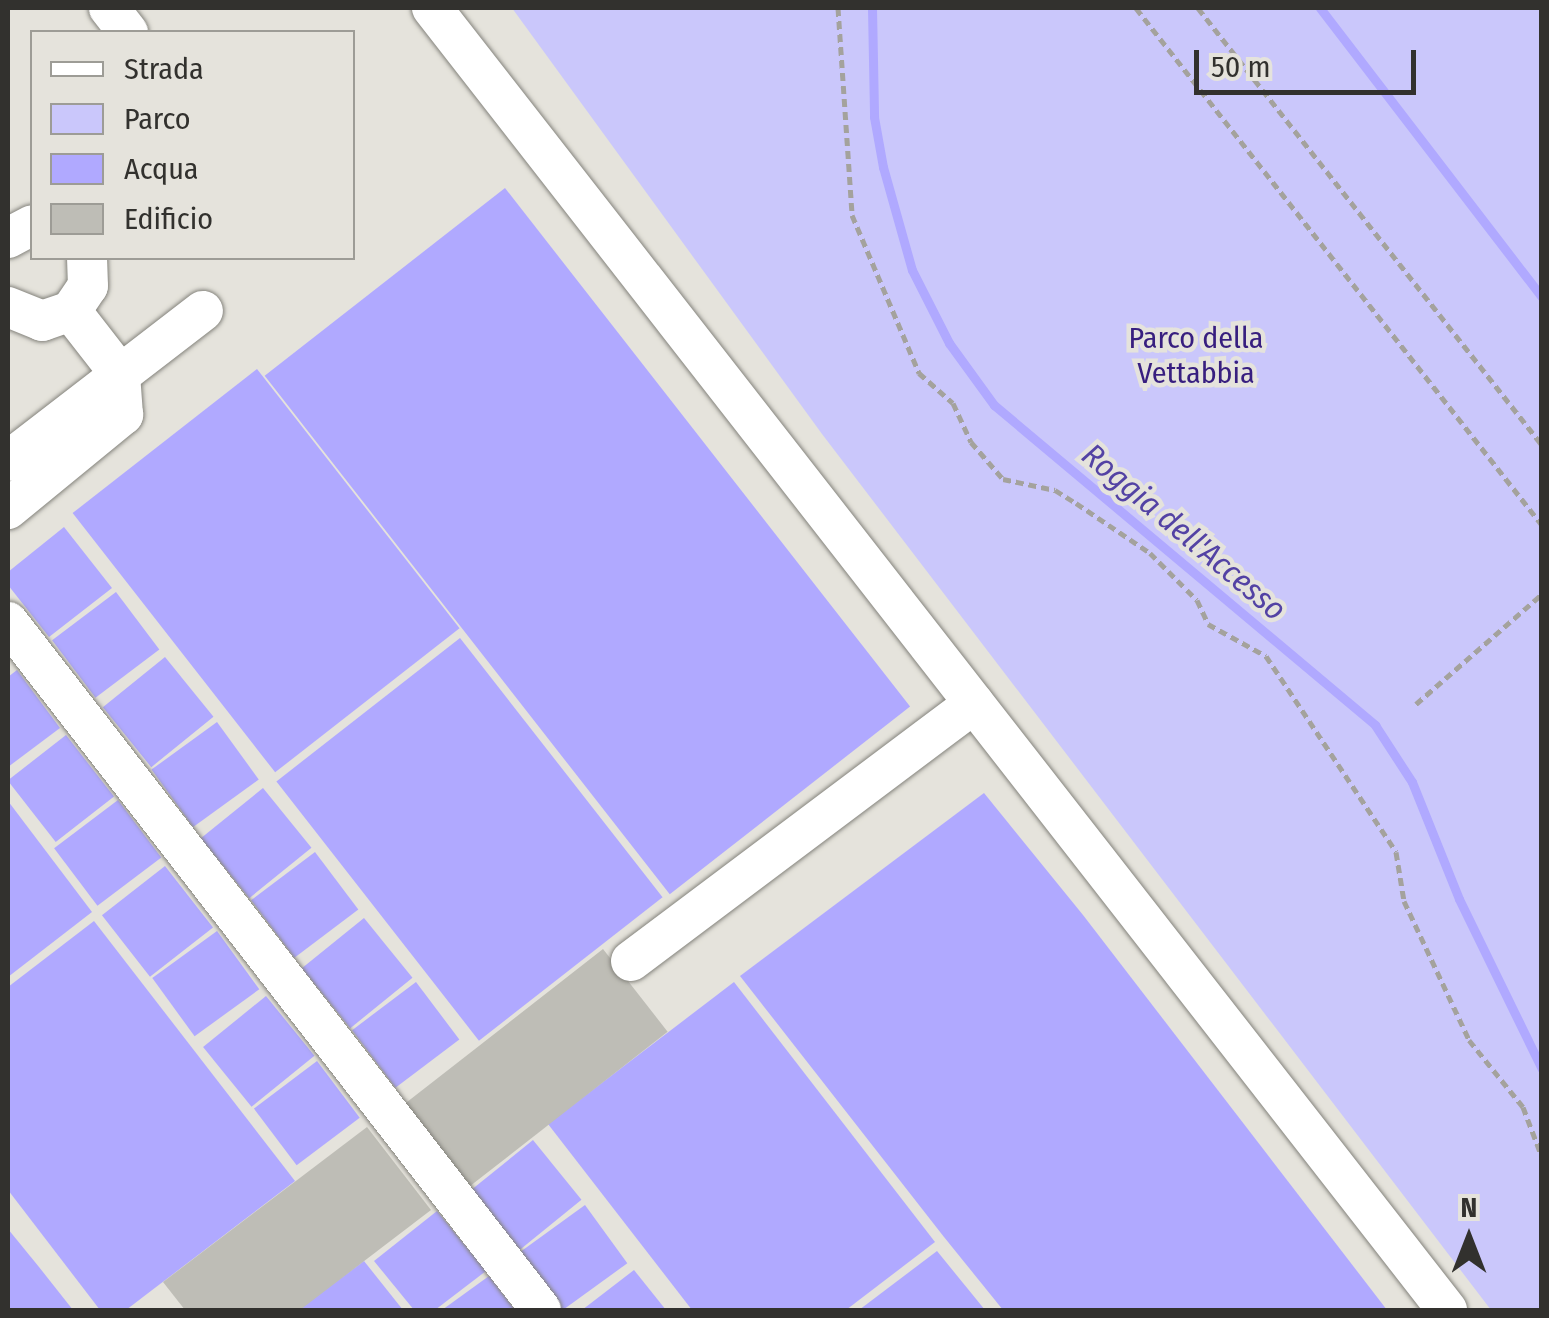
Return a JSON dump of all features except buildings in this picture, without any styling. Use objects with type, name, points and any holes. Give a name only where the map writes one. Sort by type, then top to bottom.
[{"type":"lane","points":[[109,8],[126,30]]},
{"type":"lane","points":[[432,8],[1448,1310]]},
{"type":"lane","points":[[8,307],[42,321],[71,311],[88,286],[87,260]]},
{"type":"lane","points":[[8,509],[118,424],[126,402],[120,374],[71,311]]},
{"type":"lane","points":[[8,461],[203,311]]},
{"type":"lane","points":[[8,622],[541,1310]]},
{"type":"lane","points":[[632,960],[974,704]]},
{"type":"path","points":[[838,8],[852,216],[919,373],[952,403],[971,442],[1003,479],[1055,490],[1076,503],[1150,554],[1197,600],[1208,624],[1266,656],[1396,852],[1404,901],[1469,1040],[1523,1107],[1542,1157]]},
{"type":"path","points":[[1136,8],[1542,525]]},
{"type":"path","points":[[1198,8],[1542,444]]},
{"type":"path","points":[[1416,704],[1542,594]]},
{"type":"green space","name":"Parco della Vettabbia","points":[[512,8],[1541,8],[1541,1310],[1491,1310],[822,434]]},
{"type":"water","points":[[505,188],[910,707],[670,894],[265,376]]},
{"type":"water","points":[[257,369],[460,628],[275,772],[73,513]]},
{"type":"water","points":[[64,527],[112,588],[49,637],[8,585],[8,572]]},
{"type":"water","points":[[116,592],[159,650],[95,698],[52,640]]},
{"type":"water","points":[[460,638],[663,897],[479,1041],[276,781]]},
{"type":"water","points":[[165,657],[213,717],[151,767],[103,707]]},
{"type":"water","points":[[17,670],[60,728],[8,767],[8,677]]},
{"type":"water","points":[[217,722],[259,779],[193,827],[151,770]]},
{"type":"water","points":[[66,735],[114,796],[56,842],[8,780]]},
{"type":"water","points":[[263,788],[311,848],[249,898],[201,838]]},
{"type":"water","points":[[984,793],[1083,915],[1387,1310],[1003,1310],[740,976]]},
{"type":"water","points":[[118,800],[161,858],[97,906],[54,848]]},
{"type":"water","points":[[8,801],[92,912],[8,977]]},
{"type":"water","points":[[315,852],[358,910],[294,958],[251,900]]},
{"type":"water","points":[[165,866],[213,927],[150,977],[102,915]]},
{"type":"water","points":[[364,918],[412,978],[350,1028],[302,968]]},
{"type":"water","points":[[94,921],[295,1181],[126,1310],[100,1310],[8,1190],[8,987]]},
{"type":"water","points":[[217,931],[259,989],[195,1036],[152,978]]},
{"type":"water","points":[[416,982],[459,1040],[395,1088],[352,1030]]},
{"type":"water","points":[[734,982],[935,1242],[846,1310],[692,1310],[548,1124]]},
{"type":"water","points":[[266,996],[314,1056],[252,1107],[203,1047]]},
{"type":"water","points":[[317,1061],[360,1118],[297,1165],[254,1109]]},
{"type":"water","points":[[533,1140],[581,1200],[519,1250],[471,1190]]},
{"type":"water","points":[[585,1205],[627,1263],[561,1310],[519,1253]]},
{"type":"water","points":[[437,1211],[486,1271],[435,1310],[414,1310],[374,1261]]},
{"type":"water","points":[[8,1229],[39,1267],[73,1310],[8,1310]]},
{"type":"water","points":[[937,1251],[985,1310],[859,1310]]},
{"type":"water","points":[[364,1261],[403,1310],[298,1310]]},
{"type":"water","points":[[634,1270],[666,1310],[582,1310]]},
{"type":"water","points":[[489,1276],[515,1310],[442,1310]]},
{"type":"waterway","name":"Roggia dell'Accesso","points":[[872,8],[874,117],[883,167],[912,270],[949,343],[994,405],[1375,725],[1412,782],[1459,899],[1542,1069]]},
{"type":"waterway","points":[[1320,8],[1542,297]]}]
